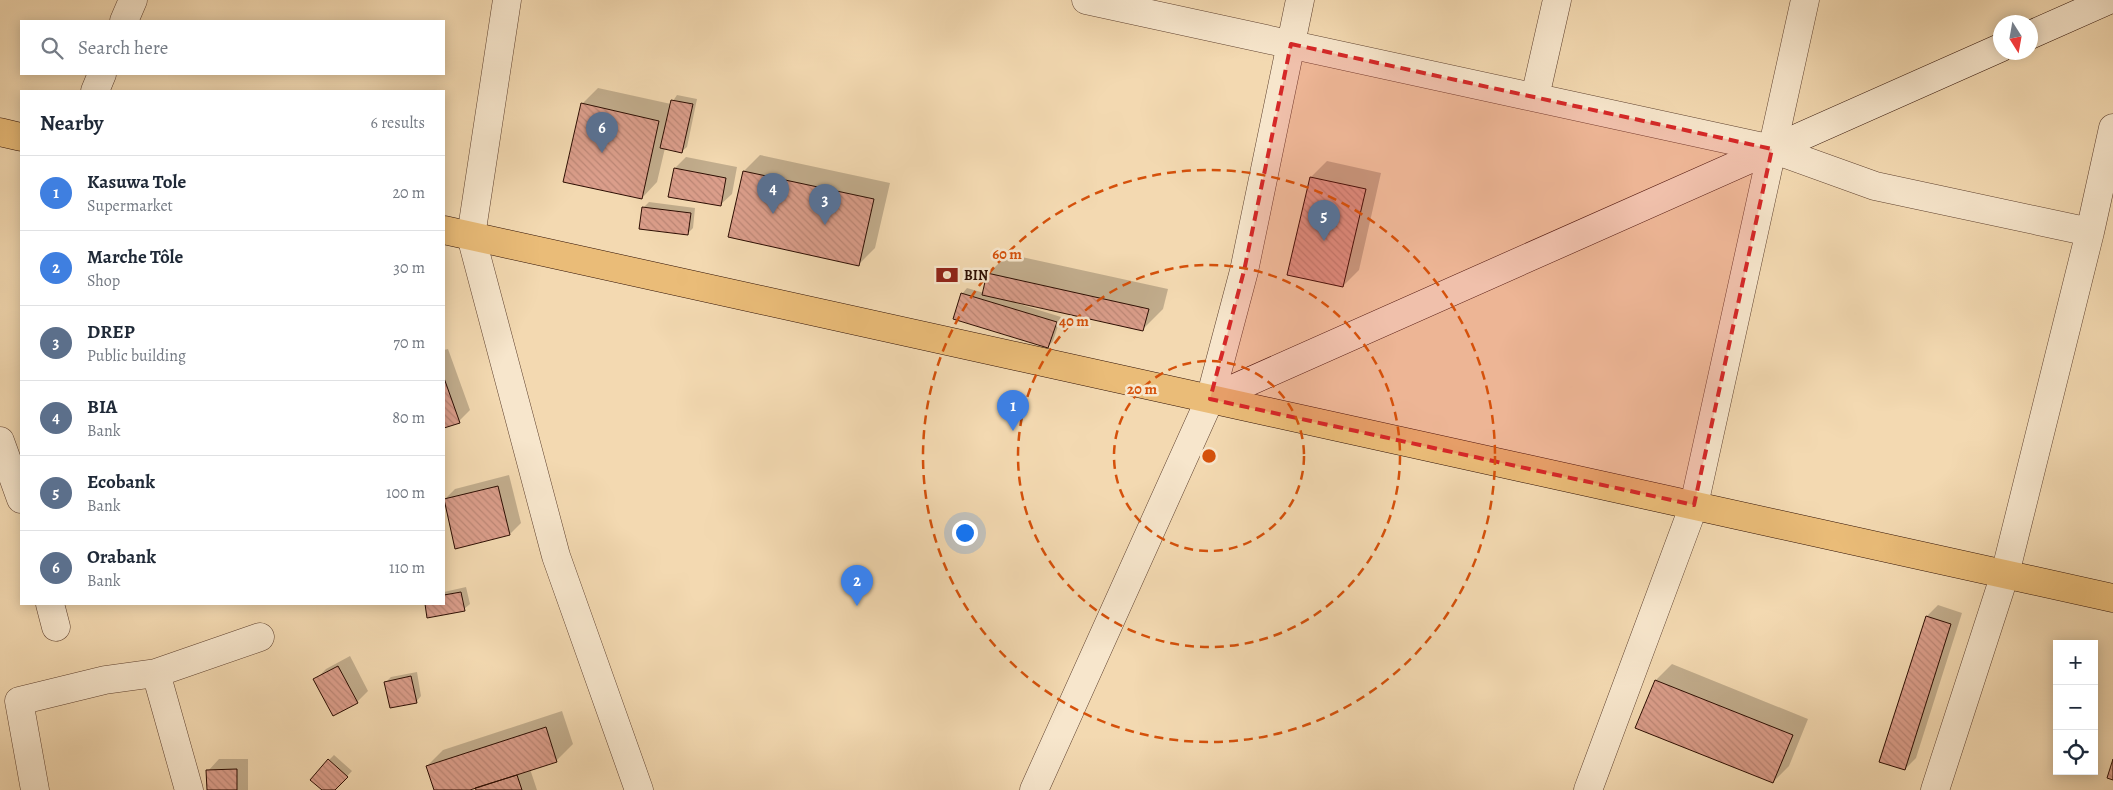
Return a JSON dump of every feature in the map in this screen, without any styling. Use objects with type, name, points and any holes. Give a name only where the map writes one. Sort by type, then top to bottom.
[{"type":"main road","points":[[0,132],[20,137]]},
{"type":"main road","points":[[445,230],[2113,598]]},
{"type":"street","points":[[124,20],[133,0]]},
{"type":"street","points":[[507,0],[471,236],[556,556],[639,790]]},
{"type":"street","points":[[1086,0],[1772,149],[1875,186],[2090,232]]},
{"type":"street","points":[[1034,790],[1210,399],[1244,271],[1300,0]]},
{"type":"street","points":[[1535,97],[1557,0]]},
{"type":"street","points":[[1588,790],[1694,505],[1805,0]]},
{"type":"street","points":[[2038,31],[2109,0]]},
{"type":"street","points":[[1210,399],[1993,51]]},
{"type":"street","points":[[95,90],[102,75]]},
{"type":"street","points":[[1935,790],[2006,574],[2090,232],[2113,128]]},
{"type":"street","points":[[0,441],[20,496]]},
{"type":"street","points":[[35,790],[10,702],[105,680],[156,673],[260,638]]},
{"type":"street","points":[[156,673],[189,790]]},
{"type":"highlighted area","points":[[1291,44],[1772,149],[1694,505],[1210,399],[1244,271]]},
{"type":"building","points":[[671,100],[693,104],[682,153],[660,148]]},
{"type":"building","points":[[581,103],[659,121],[642,199],[563,182]]},
{"type":"building","points":[[674,168],[726,178],[721,206],[668,197]]},
{"type":"building","points":[[743,171],[874,199],[859,266],[728,237]]},
{"type":"building","points":[[1310,177],[1366,189],[1343,287],[1287,275]]},
{"type":"building","points":[[642,207],[691,213],[688,235],[639,229]]},
{"type":"building","points":[[987,273],[1149,309],[1143,331],[982,295]]},
{"type":"building","points":[[961,293],[1057,322],[1048,348],[953,319]]},
{"type":"building","points":[[445,381],[460,423],[445,428]]},
{"type":"building","points":[[498,486],[510,535],[455,549],[445,499]]},
{"type":"building","points":[[461,592],[465,611],[427,618],[425,605],[445,605],[445,595]]},
{"type":"building","points":[[1926,616],[1951,624],[1905,770],[1879,762]]},
{"type":"building","points":[[338,666],[358,703],[333,716],[313,679]]},
{"type":"building","points":[[411,676],[417,703],[390,708],[384,682]]},
{"type":"building","points":[[1655,680],[1793,735],[1773,783],[1635,728]]},
{"type":"building","points":[[546,727],[557,762],[470,790],[434,790],[426,766]]},
{"type":"building","points":[[328,759],[348,777],[335,790],[322,790],[310,780]]},
{"type":"building","points":[[2113,759],[2113,780],[2107,778]]},
{"type":"building","points":[[237,769],[237,790],[207,790],[206,770]]},
{"type":"building","points":[[517,775],[522,790],[476,790],[475,788]]},
{"type":"place","name":"Orabank","points":[[602,153]]},
{"type":"place","name":"BIA","points":[[773,214]]},
{"type":"place","name":"DREP","points":[[825,225]]},
{"type":"place","name":"Ecobank","points":[[1324,241]]},
{"type":"place","name":"BIN","points":[[947,275]]},
{"type":"place","name":"Kasuwa Tole","points":[[1013,431]]},
{"type":"place","name":"Marche Tôle","points":[[857,606]]}]
